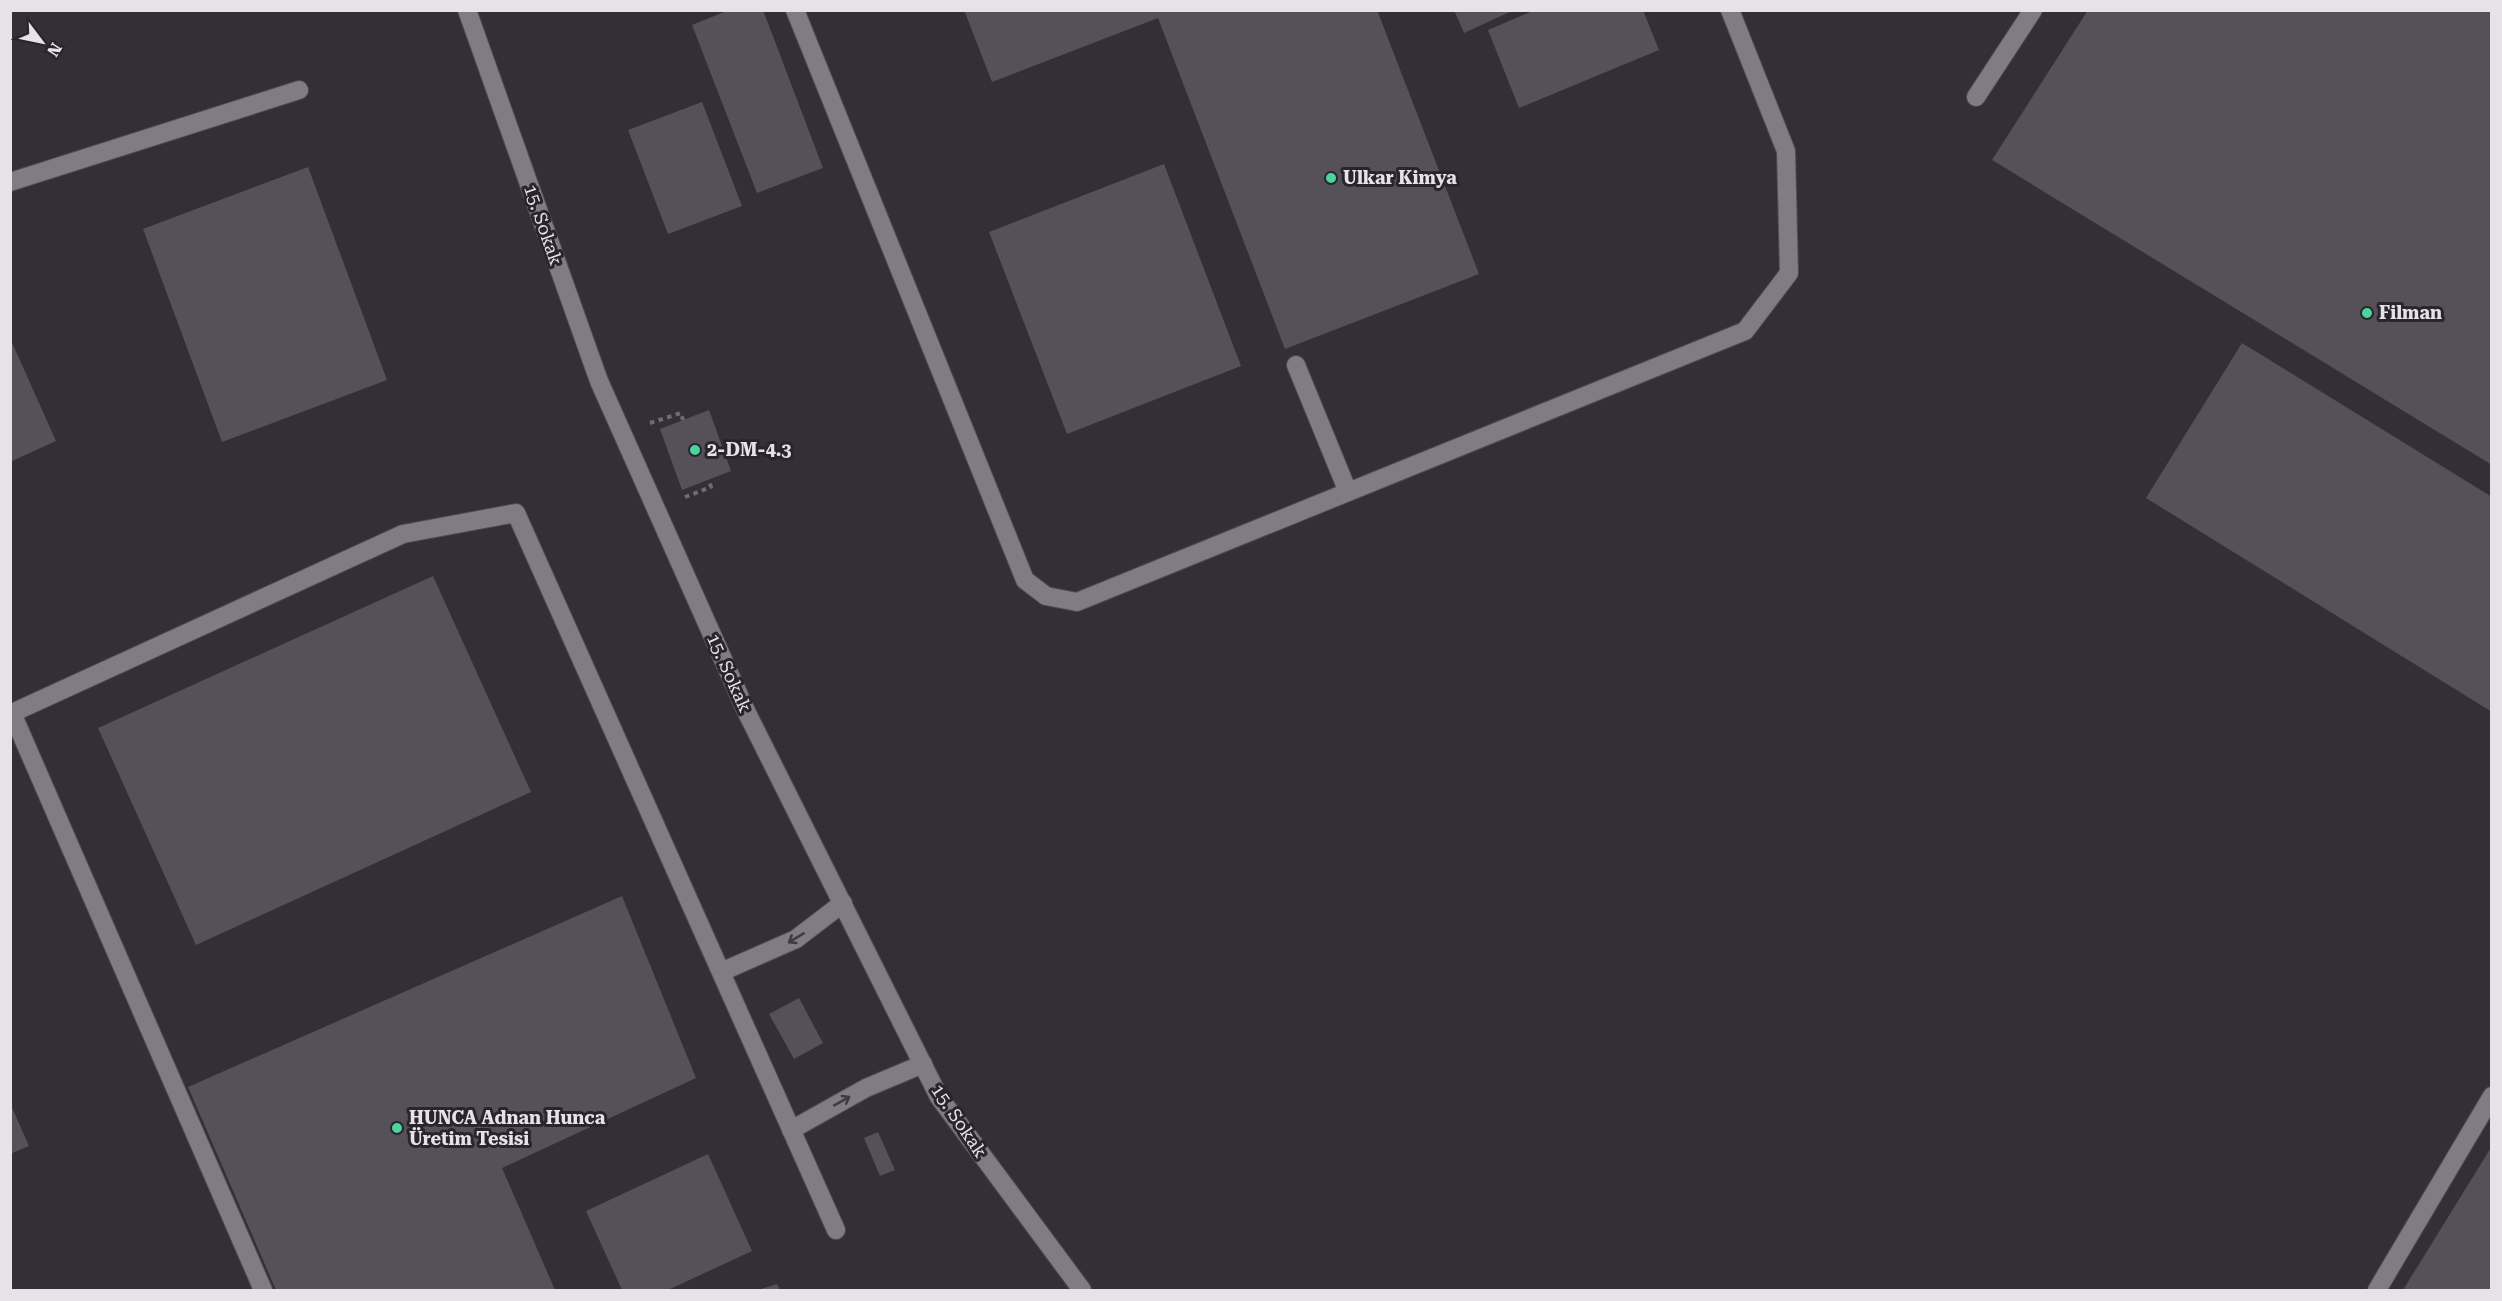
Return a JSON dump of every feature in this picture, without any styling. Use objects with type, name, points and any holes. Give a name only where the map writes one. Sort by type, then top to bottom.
[{"type":"street","name":"15. Sokak","points":[[467,10],[599,381],[746,711],[939,1096],[1082,1290]]},
{"type":"street","points":[[795,10],[1025,580],[1046,597],[1077,602],[1745,331],[1789,273],[1786,151],[1730,10]]},
{"type":"street","points":[[1976,97],[2033,10]]},
{"type":"street","points":[[10,182],[299,90]]},
{"type":"street","points":[[1296,365],[1348,492]]},
{"type":"street","points":[[263,1290],[12,713],[403,534],[516,513],[836,1230]]},
{"type":"street","points":[[721,972],[796,939],[843,903]]},
{"type":"street","points":[[791,1130],[866,1088],[923,1064]]},
{"type":"street","points":[[2377,1290],[2492,1096]]},
{"type":"path","points":[[657,421],[681,413],[682,420]]},
{"type":"path","points":[[678,499],[711,488],[709,480]]},
{"type":"building","points":[[729,10],[763,10],[823,168],[757,193],[692,25]]},
{"type":"building","name":"Ulkar Kimya","points":[[964,10],[1377,10],[1479,274],[1285,349],[1158,18],[992,82]]},
{"type":"building","points":[[1454,10],[1514,10],[1464,33]]},
{"type":"building","points":[[1535,10],[1643,10],[1659,50],[1519,108],[1488,30]]},
{"type":"building","name":"Filman","points":[[2088,10],[2492,10],[2492,465],[1992,160]]},
{"type":"building","points":[[702,102],[742,206],[668,234],[628,130]]},
{"type":"building","points":[[1164,164],[1241,366],[1067,434],[989,232]]},
{"type":"building","points":[[308,167],[387,380],[222,442],[143,229]]},
{"type":"building","points":[[10,338],[56,441],[10,462]]},
{"type":"building","points":[[2242,343],[2492,497],[2492,712],[2146,498]]},
{"type":"building","name":"2-DM-4.3","points":[[709,410],[731,471],[682,490],[660,429]]},
{"type":"building","points":[[433,576],[531,792],[196,945],[98,728]]},
{"type":"building","name":"HUNCA Adnan Hunca Üretim Tesisi","points":[[622,896],[696,1078],[502,1168],[555,1290],[276,1290],[188,1087]]},
{"type":"building","points":[[799,998],[823,1043],[794,1059],[769,1014]]},
{"type":"building","points":[[10,1103],[29,1146],[10,1154]]},
{"type":"building","points":[[878,1132],[895,1170],[880,1176],[864,1138]]},
{"type":"building","points":[[2492,1146],[2492,1290],[2403,1290]]},
{"type":"building","points":[[708,1154],[752,1251],[668,1290],[622,1290],[586,1211]]},
{"type":"building","points":[[777,1284],[780,1290],[758,1290]]},
{"type":"place","name":"Ulkar Kimya","points":[[1331,178]]},
{"type":"place","name":"Filman","points":[[2367,313]]},
{"type":"place","name":"2-DM-4.3","points":[[695,450]]},
{"type":"place","name":"HUNCA Adnan Hunca Üretim Tesisi","points":[[397,1128]]}]
